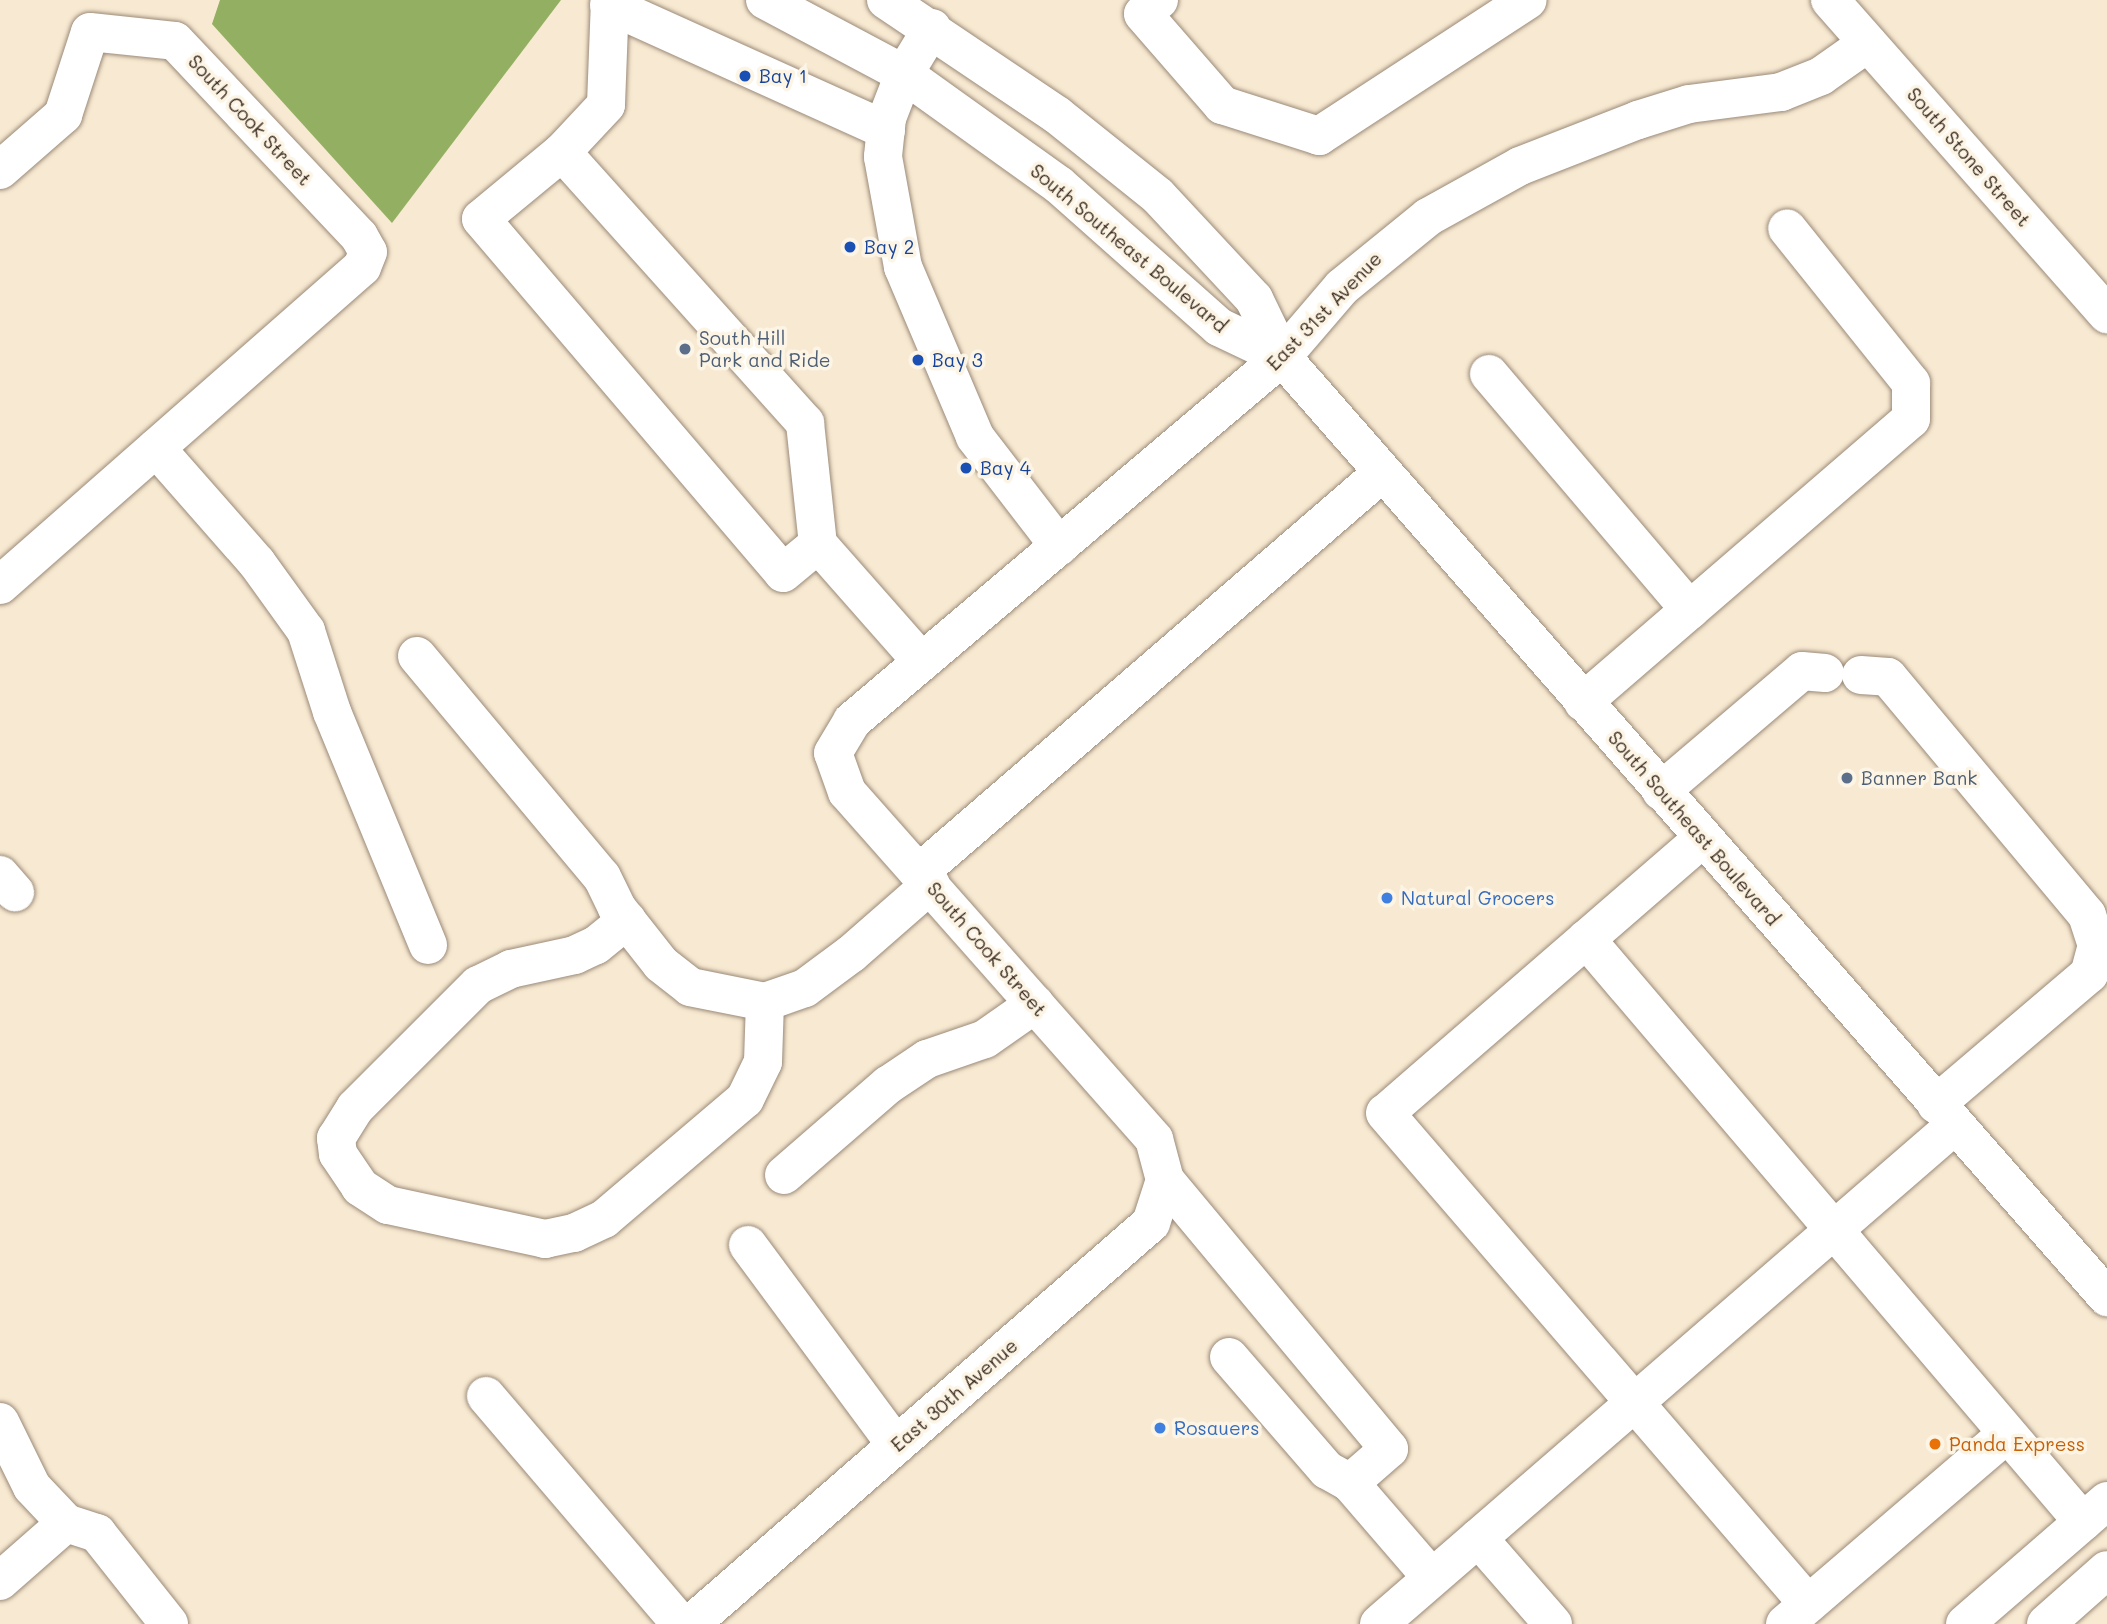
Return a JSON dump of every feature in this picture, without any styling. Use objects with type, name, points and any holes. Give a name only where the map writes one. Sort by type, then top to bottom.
[{"type":"street","name":"South Southeast Boulevard","points":[[765,0],[904,74],[1059,186],[1219,327],[1282,358]]},
{"type":"street","name":"South Southeast Boulevard","points":[[886,0],[932,28],[1057,115],[1158,197],[1254,299],[1282,358],[2107,1297]]},
{"type":"street","points":[[1159,0],[1143,14],[1222,104],[1319,136],[1528,0]]},
{"type":"street","name":"South Stone Street","points":[[1830,0],[2107,314]]},
{"type":"street","points":[[818,544],[783,573],[481,219],[562,152],[606,105],[610,2],[886,130]]},
{"type":"street","points":[[932,28],[904,74],[886,130],[883,157],[903,267],[975,437],[1059,546]]},
{"type":"street","name":"South Cook Street","points":[[0,170],[63,115],[90,32],[175,41],[359,236],[368,252],[362,267],[156,448]]},
{"type":"street","name":"East 31st Avenue","points":[[833,753],[852,721],[1282,358],[1342,287],[1381,251],[1428,217],[1520,166],[1689,104],[1781,92],[1821,76],[1868,43]]},
{"type":"street","points":[[562,152],[804,423],[818,544],[922,662]]},
{"type":"street","points":[[1583,702],[1911,419],[1911,383],[1787,228]]},
{"type":"street","points":[[1489,374],[1690,610]]},
{"type":"street","points":[[0,585],[156,448],[257,564],[306,631],[332,712],[428,945]]},
{"type":"street","points":[[417,656],[602,877],[626,920],[661,964],[690,987],[765,1002],[804,988],[851,954],[925,878],[1382,473]]},
{"type":"street","points":[[1379,1624],[1834,1230],[1945,1115],[2089,974],[2097,944],[2087,915],[1888,677],[1802,671],[1661,791]]},
{"type":"street","name":"South Cook Street","points":[[833,753],[847,792],[1154,1139],[1165,1180]]},
{"type":"street","points":[[1703,838],[1385,1112],[1634,1402],[1802,1609],[2007,1434]]},
{"type":"street","points":[[626,920],[596,945],[575,955],[511,969],[478,985],[355,1108],[336,1139],[338,1154],[360,1187],[388,1205],[545,1239],[574,1233],[604,1219],[745,1099],[763,1062],[765,1002]]},
{"type":"street","points":[[1586,939],[2007,1434],[2095,1511],[1965,1624]]},
{"type":"street","points":[[784,1175],[888,1085],[927,1059],[985,1039],[1035,1004]]},
{"type":"street","points":[[1165,1180],[1389,1449],[1350,1483]]},
{"type":"street","name":"East 30th Avenue","points":[[691,1624],[1151,1223],[1165,1180]]},
{"type":"street","points":[[748,1245],[895,1445]]},
{"type":"street","points":[[1229,1357],[1327,1470],[1350,1483],[1432,1578]]},
{"type":"street","points":[[486,1396],[681,1624]]},
{"type":"street","points":[[0,1422],[32,1487],[66,1523],[97,1533],[169,1624]]},
{"type":"street","points":[[0,1581],[66,1523]]},
{"type":"street","points":[[1478,1538],[1553,1624]]},
{"type":"street","points":[[2046,1624],[2107,1570]]},
{"type":"green space","points":[[220,0],[561,0],[392,223],[212,24]]},
{"type":"place","name":"Bay 1","points":[[745,76]]},
{"type":"place","name":"Bay 2","points":[[850,247]]},
{"type":"place","name":"South Hill Park and Ride","points":[[685,349]]},
{"type":"place","name":"Bay 3","points":[[918,360]]},
{"type":"place","name":"Bay 4","points":[[966,468]]},
{"type":"place","name":"Banner Bank","points":[[1847,778]]},
{"type":"place","name":"Natural Grocers","points":[[1387,898]]},
{"type":"place","name":"Rosauers","points":[[1160,1428]]},
{"type":"place","name":"Panda Express","points":[[1935,1444]]}]
